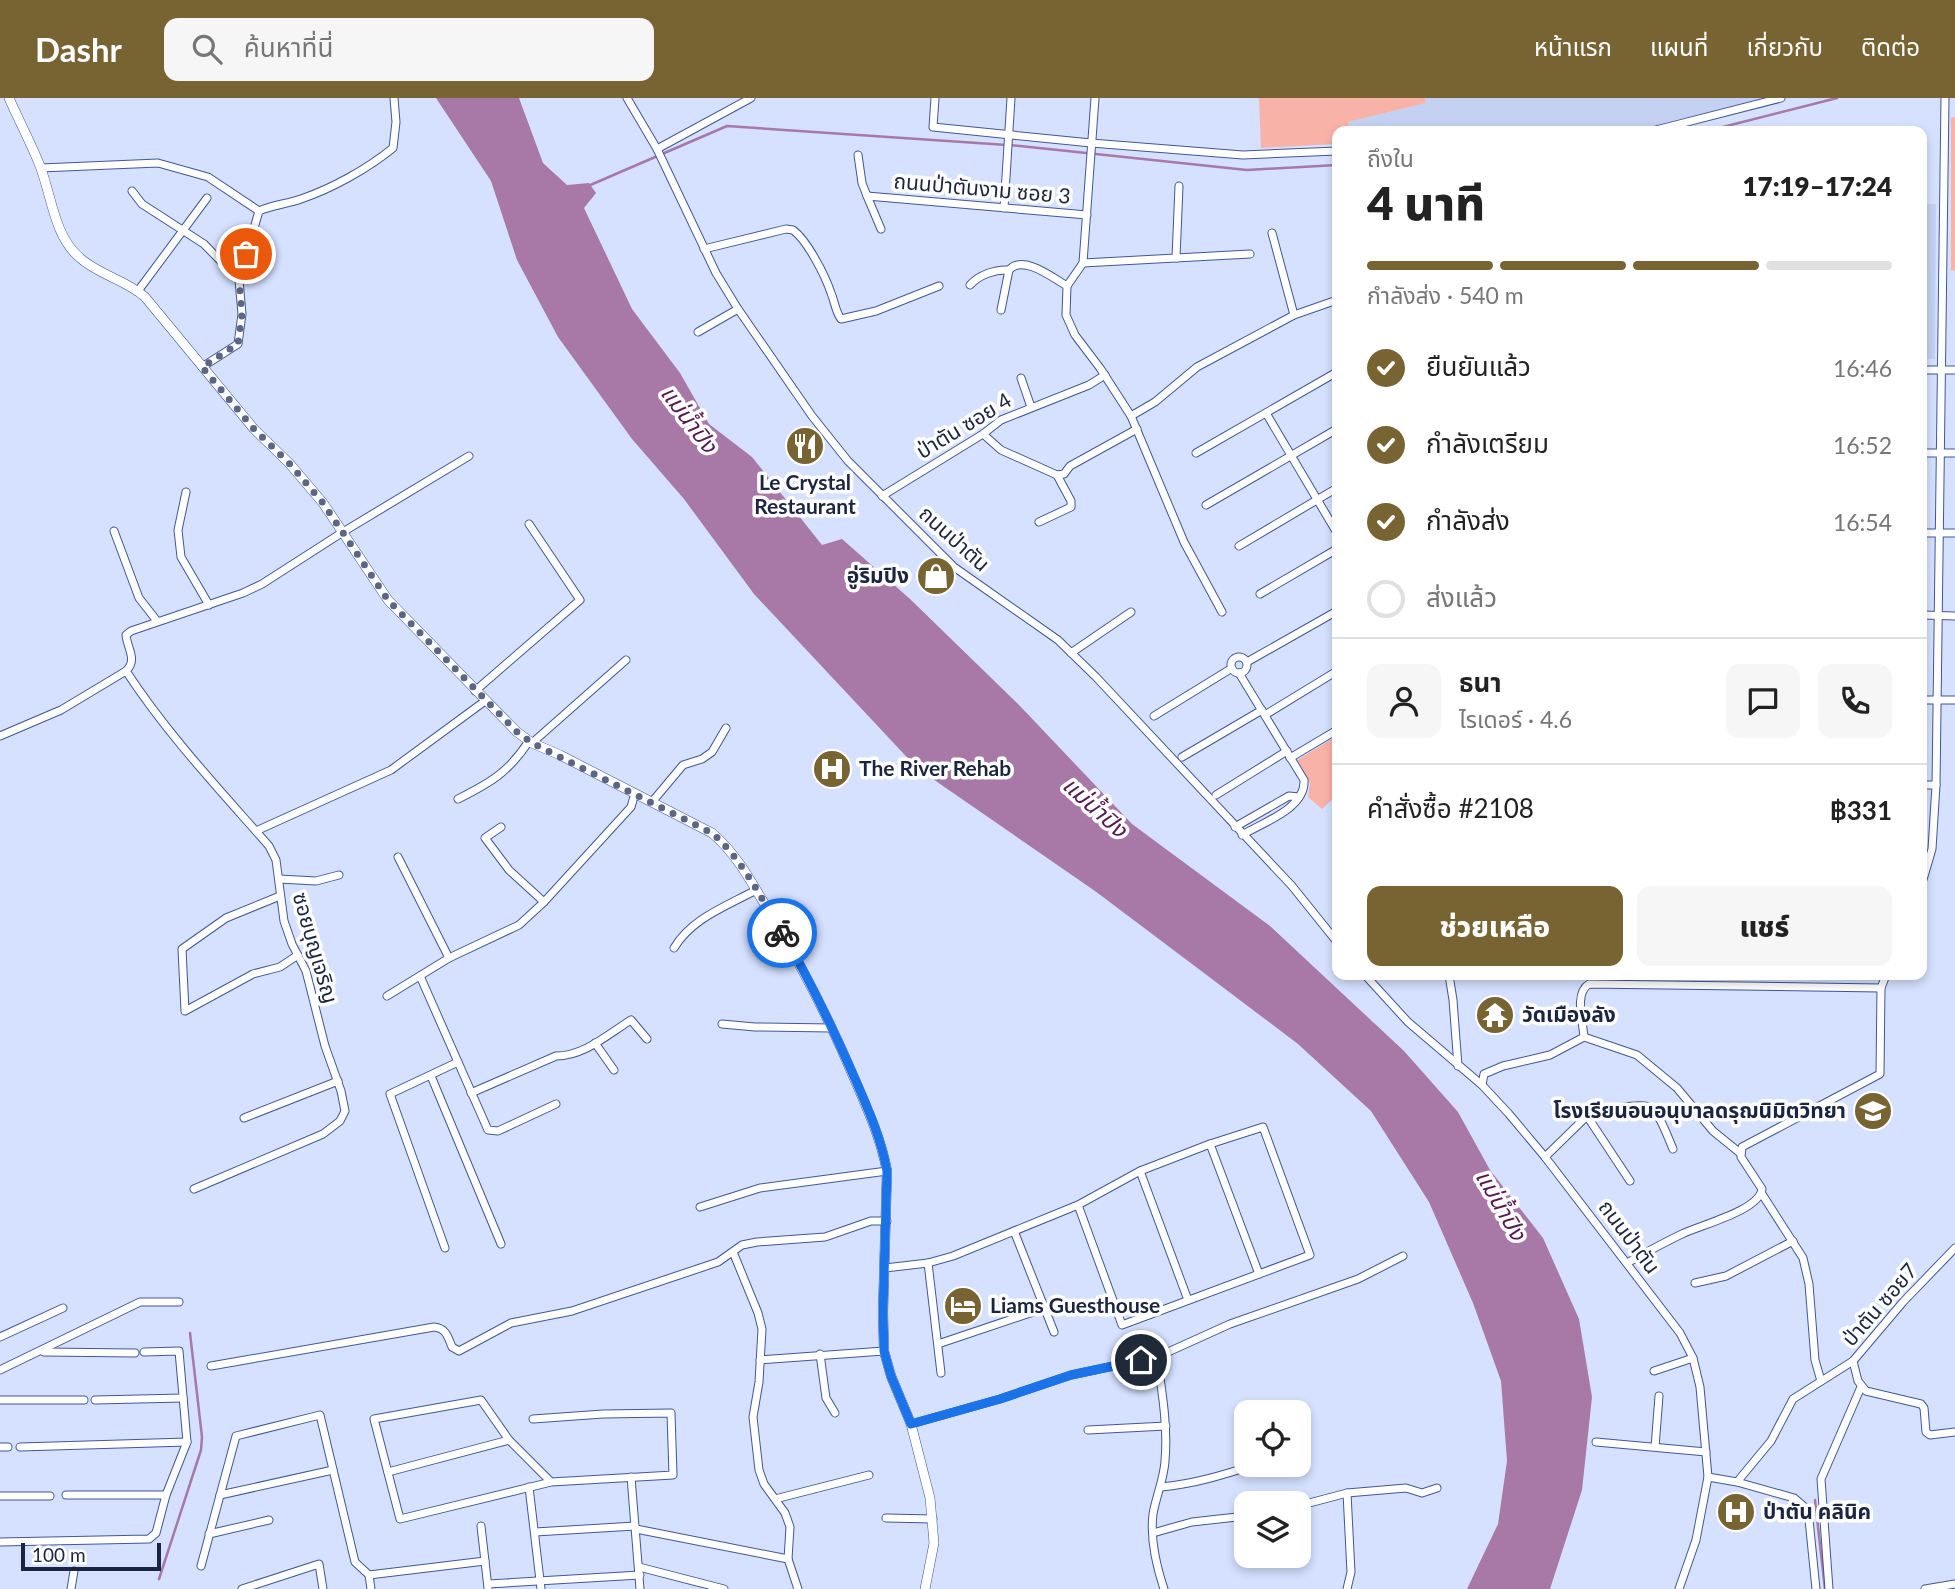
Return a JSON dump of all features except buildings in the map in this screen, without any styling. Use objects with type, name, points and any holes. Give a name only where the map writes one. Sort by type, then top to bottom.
[{"type":"street","points":[[9,98],[41,168],[59,226],[71,249],[82,260],[138,291],[172,326],[254,429],[289,463],[323,503],[388,600],[475,691],[531,742],[712,833],[740,862],[804,970],[883,1148],[887,1171],[884,1351],[891,1376],[911,1424],[930,1498],[934,1544],[925,1589]]},
{"type":"street","points":[[258,211],[332,186],[393,148],[396,122],[394,98]]},
{"type":"street","name":"ถนนป่าตัน","points":[[627,98],[657,149],[704,249],[738,309],[812,416],[848,461],[954,567],[1045,630],[1071,653],[1292,886],[1332,936]]},
{"type":"street","points":[[657,149],[751,98]]},
{"type":"street","points":[[935,98],[933,127],[1243,155],[1332,150]]},
{"type":"street","points":[[1003,208],[1011,98]]},
{"type":"street","points":[[1095,98],[1083,263],[1067,286],[1066,315],[1075,335],[1131,416],[1184,542],[1222,612]]},
{"type":"street","points":[[1672,126],[1781,98]]},
{"type":"street","points":[[1927,866],[1932,849],[1937,785],[1945,98]]},
{"type":"street","points":[[858,155],[867,196]]},
{"type":"street","points":[[41,168],[158,163],[208,177],[258,211]]},
{"type":"street","points":[[1176,258],[1178,186]]},
{"type":"street","points":[[132,191],[142,204],[204,244],[239,280]]},
{"type":"street","name":"ถนนป่าตันงาม ซอย 3","points":[[881,229],[867,196],[1087,215]]},
{"type":"street","points":[[138,291],[207,198]]},
{"type":"street","points":[[202,367],[238,344],[242,314],[239,280],[258,211]]},
{"type":"street","points":[[704,249],[793,230],[812,255],[831,291],[841,319],[876,312],[939,286]]},
{"type":"street","points":[[1272,233],[1294,315]]},
{"type":"street","points":[[1083,263],[1250,254]]},
{"type":"street","points":[[1001,310],[1009,270],[1013,265],[1032,267],[1067,286]]},
{"type":"street","points":[[970,285],[992,272],[1009,270]]},
{"type":"street","points":[[1131,416],[1155,402],[1197,367],[1294,315],[1332,302]]},
{"type":"street","points":[[698,332],[738,309]]},
{"type":"street","points":[[1927,370],[1955,370]]},
{"type":"street","name":"ป่าตัน ซอย 4","points":[[882,496],[983,434],[1001,420],[1089,385],[1105,375]]},
{"type":"street","points":[[1196,453],[1332,375]]},
{"type":"street","points":[[1021,378],[1031,407]]},
{"type":"street","points":[[1266,413],[1332,525]]},
{"type":"street","points":[[983,434],[1001,450],[1057,475],[1064,474],[1070,466],[1137,429]]},
{"type":"street","points":[[1206,505],[1332,432]]},
{"type":"street","points":[[1927,453],[1955,453]]},
{"type":"street","points":[[1,732],[61,710],[126,671],[133,660],[126,635],[157,621],[209,605],[262,584],[469,456]]},
{"type":"street","points":[[1039,522],[1071,507],[1071,501],[1057,475]]},
{"type":"street","points":[[1239,546],[1332,491]]},
{"type":"street","points":[[186,492],[178,530],[181,557],[209,605]]},
{"type":"street","points":[[475,691],[580,600],[529,524]]},
{"type":"street","points":[[114,531],[139,598],[157,621]]},
{"type":"street","points":[[1927,533],[1955,533]]},
{"type":"street","points":[[1260,594],[1332,552]]},
{"type":"street","points":[[1071,653],[1131,612]]},
{"type":"street","points":[[1247,662],[1332,614]]},
{"type":"street","points":[[1927,615],[1955,616]]},
{"type":"street","points":[[1242,835],[1295,804],[1304,788],[1304,780],[1289,754],[1239,673],[1232,667],[1232,661],[1238,657],[1247,662]]},
{"type":"street","points":[[458,799],[486,785],[516,761],[531,742],[626,660]]},
{"type":"street","points":[[1239,673],[1247,668],[1247,662]]},
{"type":"street","points":[[1154,716],[1232,667]]},
{"type":"street","name":"ซอยบุญเจริญ","points":[[126,671],[198,768],[269,846],[276,860],[279,896],[285,920],[306,971],[345,1111],[340,1121],[323,1134],[194,1189]]},
{"type":"street","points":[[1182,757],[1332,674]]},
{"type":"street","points":[[1927,700],[1955,700]]},
{"type":"street","points":[[256,831],[391,770],[485,701]]},
{"type":"street","points":[[652,802],[683,765],[702,759],[712,752],[726,728]]},
{"type":"street","points":[[1216,795],[1332,732]]},
{"type":"street","points":[[1927,785],[1937,785]]},
{"type":"street","points":[[387,996],[449,958],[519,925],[544,902],[631,807],[635,793]]},
{"type":"street","points":[[1235,827],[1289,796],[1299,797]]},
{"type":"street","points":[[501,827],[485,838],[509,870],[544,902]]},
{"type":"street","points":[[1927,849],[1932,849]]},
{"type":"street","points":[[398,857],[449,958]]},
{"type":"street","points":[[279,879],[316,881],[340,875]]},
{"type":"street","points":[[674,947],[681,936],[698,921],[756,890]]},
{"type":"street","points":[[279,896],[226,918],[182,949],[185,1011],[253,974],[280,967],[298,955]]},
{"type":"street","points":[[421,976],[488,1130],[498,1131],[556,1104]]},
{"type":"street","name":"ถนนป่าตัน","points":[[1370,980],[1408,1022],[1482,1085],[1545,1157],[1680,1333],[1693,1358],[1700,1387],[1708,1477],[1696,1540],[1679,1589]]},
{"type":"street","points":[[1449,980],[1458,1066]]},
{"type":"street","points":[[1741,1155],[1745,1145],[1880,1074],[1881,988],[1884,980]]},
{"type":"street","points":[[1584,1037],[1581,997],[1584,988],[1589,984],[1881,988]]},
{"type":"street","points":[[471,1093],[556,1056],[570,1056],[595,1044],[631,1020],[647,1039]]},
{"type":"street","points":[[722,1024],[832,1028]]},
{"type":"street","points":[[1482,1085],[1484,1074],[1503,1066],[1550,1055],[1584,1037],[1637,1055],[1677,1088],[1713,1131],[1741,1155],[1762,1189],[1762,1194],[1803,1258],[1810,1284],[1815,1360],[1821,1381]]},
{"type":"street","points":[[595,1044],[614,1070]]},
{"type":"street","points":[[444,1248],[390,1094],[458,1062]]},
{"type":"street","points":[[431,1076],[500,1244]]},
{"type":"street","points":[[244,1118],[338,1081]]},
{"type":"street","points":[[1545,1157],[1587,1116],[1602,1111],[1645,1106],[1653,1109],[1673,1149]]},
{"type":"street","points":[[1587,1116],[1630,1181]]},
{"type":"street","points":[[885,1268],[928,1263],[953,1256],[1078,1205],[1140,1171],[1263,1127],[1310,1255],[1122,1325],[1078,1205]]},
{"type":"street","points":[[1210,1144],[1259,1274]]},
{"type":"street","points":[[700,1206],[760,1188],[887,1171]]},
{"type":"street","points":[[1140,1171],[1188,1300]]},
{"type":"street","points":[[1627,1263],[1685,1232],[1728,1216],[1762,1194]]},
{"type":"street","points":[[211,1366],[434,1327],[441,1327],[452,1347],[459,1351],[511,1323],[572,1311],[719,1262],[742,1245],[825,1237],[871,1221],[887,1221]]},
{"type":"street","points":[[1014,1231],[1054,1332]]},
{"type":"street","points":[[1695,1283],[1726,1276],[1793,1241]]},
{"type":"street","name":"ป่าตัน ซอย7","points":[[1737,1482],[1771,1441],[1793,1399],[1853,1362],[1903,1302],[1955,1248]]},
{"type":"street","points":[[733,1252],[758,1312],[762,1329],[760,1372],[753,1417],[759,1470],[764,1484],[785,1513],[790,1527],[788,1559],[798,1589]]},
{"type":"street","points":[[911,1424],[1000,1399],[1071,1375],[1157,1357],[1230,1324],[1338,1286],[1403,1256]]},
{"type":"street","points":[[928,1263],[941,1373]]},
{"type":"street","points":[[0,1370],[140,1302],[179,1302]]},
{"type":"street","points":[[0,1337],[64,1308]]},
{"type":"street","points":[[938,1344],[1045,1308]]},
{"type":"street","points":[[0,1542],[149,1539],[156,1533],[166,1495],[187,1443],[178,1351],[40,1352]]},
{"type":"street","points":[[760,1360],[884,1351]]},
{"type":"street","points":[[820,1354],[826,1398],[835,1413]]},
{"type":"street","points":[[1157,1357],[1166,1426],[1165,1461],[1153,1514],[1153,1532],[1157,1567],[1164,1589]]},
{"type":"street","points":[[1654,1371],[1693,1358]]},
{"type":"street","points":[[1853,1362],[1861,1387],[1866,1391],[1921,1404],[1924,1408],[1926,1432],[1930,1435],[1955,1432]]},
{"type":"street","points":[[1829,1589],[1821,1479],[1861,1387]]},
{"type":"street","points":[[1655,1447],[1659,1396]]},
{"type":"street","points":[[95,1400],[183,1398]]},
{"type":"street","points":[[0,1400],[84,1400]]},
{"type":"street","points":[[533,1419],[671,1413],[673,1475],[551,1482],[400,1518],[374,1419],[481,1400],[509,1440],[551,1482]]},
{"type":"street","points":[[201,1566],[236,1436],[320,1415],[355,1562],[369,1575],[371,1589]]},
{"type":"street","points":[[1088,1430],[1166,1426]]},
{"type":"street","points":[[388,1472],[509,1440]]},
{"type":"street","points":[[1596,1442],[1706,1452]]},
{"type":"street","points":[[20,1447],[187,1443]]},
{"type":"street","points":[[220,1495],[333,1470]]},
{"type":"street","points":[[1161,1487],[1185,1485],[1234,1472]]},
{"type":"street","points":[[775,1499],[869,1475]]},
{"type":"street","points":[[631,1477],[640,1589]]},
{"type":"street","points":[[1708,1477],[1794,1498],[1808,1510],[1816,1589]]},
{"type":"street","points":[[529,1487],[541,1585]]},
{"type":"street","points":[[1311,1503],[1347,1493],[1406,1488],[1422,1493],[1437,1488]]},
{"type":"street","points":[[1347,1493],[1351,1572],[1347,1589]]},
{"type":"street","points":[[66,1495],[166,1495]]},
{"type":"street","points":[[0,1496],[50,1496]]},
{"type":"street","points":[[1808,1510],[1822,1508]]},
{"type":"street","points":[[1153,1532],[1192,1522],[1234,1517]]},
{"type":"street","points":[[886,1518],[933,1519]]},
{"type":"street","points":[[209,1534],[269,1520]]},
{"type":"street","points":[[481,1526],[488,1587],[541,1585],[640,1571],[724,1589]]},
{"type":"street","points":[[535,1532],[635,1528],[788,1559]]},
{"type":"street","points":[[369,1575],[485,1561]]},
{"type":"street","points":[[242,1589],[318,1564],[323,1589]]},
{"type":"street","points":[[71,1589],[74,1571]]},
{"type":"street","points":[[1815,1578],[1828,1576]]},
{"type":"street","points":[[1925,1589],[1955,1584]]},
{"type":"shaded area","points":[[1259,98],[1425,98],[1426,103],[1348,122],[1349,126],[1332,126],[1332,144],[1261,148]]},
{"type":"shaded area","points":[[1425,98],[1764,98],[1655,126],[1349,126],[1348,122],[1426,103]]},
{"type":"shaded area","points":[[1955,117],[1955,271],[1951,270],[1951,118]]},
{"type":"shaded area","points":[[1927,204],[1936,204],[1935,359],[1927,359]]},
{"type":"shaded area","points":[[1332,739],[1332,800],[1322,809],[1308,797],[1310,783],[1297,760]]},
{"type":"water","name":"แม่น้ำปิง","points":[[436,98],[519,98],[543,163],[567,185],[589,183],[596,193],[584,208],[632,309],[680,373],[709,424],[752,457],[822,545],[842,539],[910,599],[1020,706],[1132,824],[1270,926],[1404,1051],[1458,1112],[1490,1170],[1543,1238],[1579,1319],[1592,1397],[1582,1490],[1550,1589],[1467,1589],[1498,1524],[1507,1461],[1501,1381],[1473,1303],[1429,1202],[1371,1111],[1298,1044],[1095,891],[917,768],[754,594],[684,499],[632,439],[558,337],[517,260],[491,181]]},
{"type":"waterway","points":[[1727,126],[1837,98]]},
{"type":"waterway","points":[[588,186],[727,126],[1020,146],[1247,170],[1332,165]]},
{"type":"waterway","points":[[159,1579],[201,1450],[202,1437],[190,1333]]},
{"type":"waterway","points":[[1815,1500],[1825,1589]]},
{"type":"way so far","points":[[246,254],[239,280],[242,331],[238,344],[202,367],[254,429],[289,463],[323,503],[388,600],[517,732],[532,743],[712,833],[740,862],[782,933]]},
{"type":"place","name":"Le Crystal Restaurant","points":[[805,446]]},
{"type":"place","name":"อู่ริมปิง","points":[[936,576]]},
{"type":"place","name":"The River Rehab","points":[[832,769]]},
{"type":"place","name":"วัดเมืองลัง","points":[[1495,1015]]},
{"type":"place","name":"โรงเรียนอนอนุบาลดรุฌนิมิตวิทยา","points":[[1873,1111]]},
{"type":"place","name":"Liams Guesthouse","points":[[963,1306]]},
{"type":"place","name":"ป่าตัน คลินิค","points":[[1736,1512]]},
{"type":"route","points":[[782,933],[804,970],[842,1050],[883,1148],[887,1171],[884,1351],[891,1376],[911,1424],[1000,1399],[1071,1375],[1141,1360]]}]
